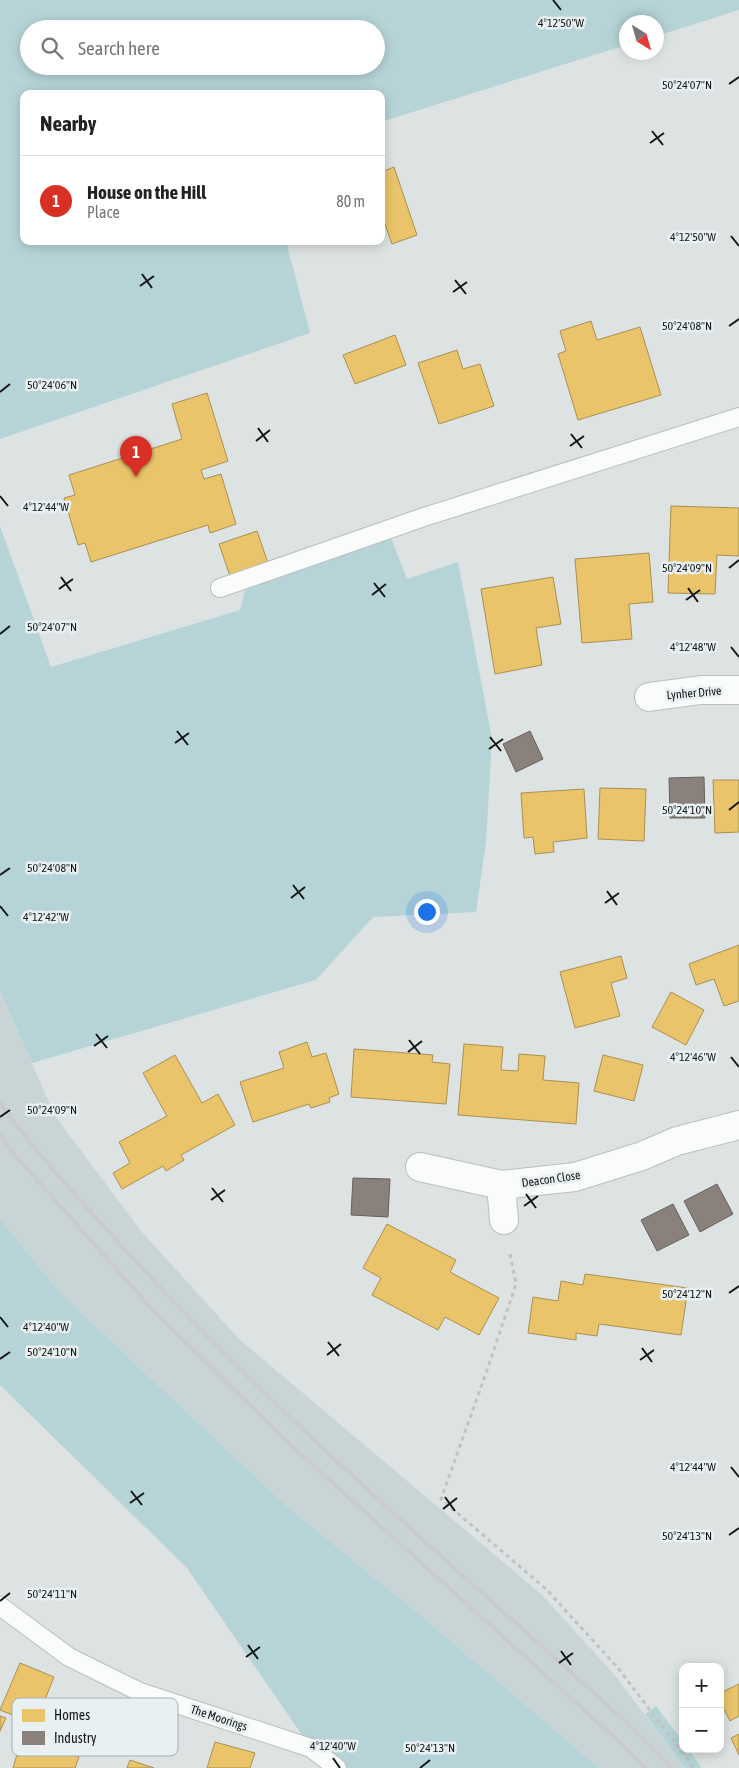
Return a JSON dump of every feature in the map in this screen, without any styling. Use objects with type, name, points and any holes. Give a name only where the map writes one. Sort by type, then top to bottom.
[{"type":"street","name":"Lynher Drive","points":[[649,697],[701,690],[739,690]]},
{"type":"street","name":"Deacon Close","points":[[420,1167],[501,1185],[575,1177],[642,1156],[677,1141],[739,1125]]},
{"type":"street","points":[[501,1185],[504,1220]]},
{"type":"lane","points":[[220,588],[424,517],[739,417]]},
{"type":"lane","name":"The Moorings","points":[[0,1606],[69,1657],[140,1692],[158,1698]]},
{"type":"lane","name":"The Moorings","points":[[178,1704],[311,1748],[337,1768]]},
{"type":"path","points":[[504,1220],[516,1284],[441,1499],[546,1589],[618,1668],[694,1768]]},
{"type":"shaded area","points":[[0,0],[739,0],[739,10],[664,34],[664,15],[619,15],[619,47],[385,121],[385,90],[20,90],[20,245],[287,245],[310,333],[0,439]]},
{"type":"shaded area","points":[[0,526],[51,667],[240,610],[248,579],[388,530],[407,579],[458,562],[492,738],[486,842],[476,912],[373,917],[316,980],[32,1063],[0,991]]},
{"type":"shaded area","points":[[0,991],[55,1116],[141,1231],[239,1339],[541,1594],[613,1673],[685,1768],[599,1768],[419,1614],[291,1510],[62,1295],[0,1219]]},
{"type":"shaded area","points":[[0,1219],[62,1295],[291,1510],[419,1614],[599,1768],[337,1768],[311,1748],[187,1568],[0,1385]]},
{"type":"shaded area","points":[[656,1706],[679,1737],[679,1753],[691,1753],[702,1768],[685,1768],[645,1714]]},
{"type":"building: Homes","points":[[394,167],[417,235],[392,244],[385,224],[385,170]]},
{"type":"building: Homes","points":[[591,321],[597,340],[640,327],[661,395],[578,420],[558,354],[566,351],[560,331]]},
{"type":"building: Homes","points":[[395,335],[406,365],[355,384],[343,355]]},
{"type":"building: Homes","points":[[457,350],[463,369],[480,364],[494,406],[439,424],[418,363]]},
{"type":"building: Homes","points":[[207,393],[228,461],[201,470],[204,479],[221,474],[236,524],[210,533],[208,525],[91,562],[85,543],[78,545],[64,498],[75,495],[69,475],[182,439],[172,404]]},
{"type":"building: Homes","points":[[671,506],[739,508],[739,556],[717,555],[715,594],[668,593]]},
{"type":"building: Homes","points":[[257,531],[268,563],[230,576],[219,544]]},
{"type":"building: Homes","points":[[649,553],[653,602],[629,604],[632,639],[582,643],[575,559]]},
{"type":"building: Homes","points":[[553,577],[561,624],[536,628],[542,665],[495,674],[481,589]]},
{"type":"building: Homes","points":[[713,780],[739,780],[739,832],[715,833]]},
{"type":"building: Homes","points":[[600,788],[646,789],[644,841],[598,839]]},
{"type":"building: Homes","points":[[584,789],[587,838],[553,842],[554,852],[535,854],[533,837],[524,838],[521,793]]},
{"type":"building: Homes","points":[[739,945],[739,1001],[724,1006],[714,979],[696,985],[689,964]]},
{"type":"building: Homes","points":[[621,956],[627,978],[611,983],[620,1016],[575,1028],[560,972]]},
{"type":"building: Homes","points":[[671,992],[704,1010],[686,1045],[652,1027]]},
{"type":"building: Homes","points":[[307,1042],[312,1057],[326,1053],[339,1094],[329,1098],[330,1102],[311,1108],[309,1104],[253,1122],[240,1082],[284,1068],[279,1052]]},
{"type":"building: Homes","points":[[464,1044],[503,1047],[501,1070],[518,1071],[519,1054],[545,1056],[543,1080],[579,1083],[576,1124],[458,1115]]},
{"type":"building: Homes","points":[[354,1049],[433,1055],[432,1062],[450,1064],[446,1104],[351,1097]]},
{"type":"building: Homes","points":[[175,1055],[202,1103],[218,1094],[235,1125],[181,1155],[184,1160],[166,1171],[163,1166],[122,1189],[113,1173],[130,1163],[119,1142],[167,1116],[143,1073]]},
{"type":"building: Homes","points":[[603,1055],[643,1065],[634,1101],[594,1091]]},
{"type":"building: Homes","points":[[387,1224],[456,1260],[450,1272],[499,1298],[479,1335],[445,1317],[438,1330],[372,1295],[381,1278],[363,1268]]},
{"type":"building: Homes","points":[[585,1274],[688,1288],[681,1335],[599,1324],[597,1336],[576,1333],[576,1340],[528,1333],[533,1297],[558,1301],[561,1281],[583,1285]]},
{"type":"building: Homes","points":[[20,1663],[54,1677],[46,1698],[12,1698],[12,1715],[0,1710]]},
{"type":"building: Homes","points":[[739,1684],[739,1716],[730,1721],[724,1709],[724,1691]]},
{"type":"building: Homes","points":[[0,1716],[6,1718],[0,1731]]},
{"type":"building: Homes","points":[[739,1734],[739,1755],[731,1738]]},
{"type":"building: Homes","points":[[215,1742],[255,1753],[250,1768],[207,1768]]},
{"type":"building: Homes","points":[[17,1756],[79,1757],[75,1768],[13,1768]]},
{"type":"building: Homes","points":[[130,1760],[154,1768],[127,1768]]},
{"type":"building: Industry","points":[[530,731],[543,759],[516,772],[503,744]]},
{"type":"building: Industry","points":[[704,777],[705,818],[670,818],[669,778]]},
{"type":"building: Industry","points":[[353,1178],[390,1179],[388,1217],[351,1215]]},
{"type":"building: Industry","points":[[717,1184],[733,1214],[700,1232],[684,1201]]},
{"type":"building: Industry","points":[[673,1204],[689,1235],[657,1251],[641,1220]]},
{"type":"railway","points":[[0,1103],[39,1153],[81,1201],[169,1297],[232,1361],[361,1484],[627,1723],[672,1768]]},
{"type":"railway","points":[[0,1135],[14,1154],[151,1308],[283,1438],[614,1737],[645,1768]]},
{"type":"place","name":"House on the Hill","points":[[136,477]]}]
